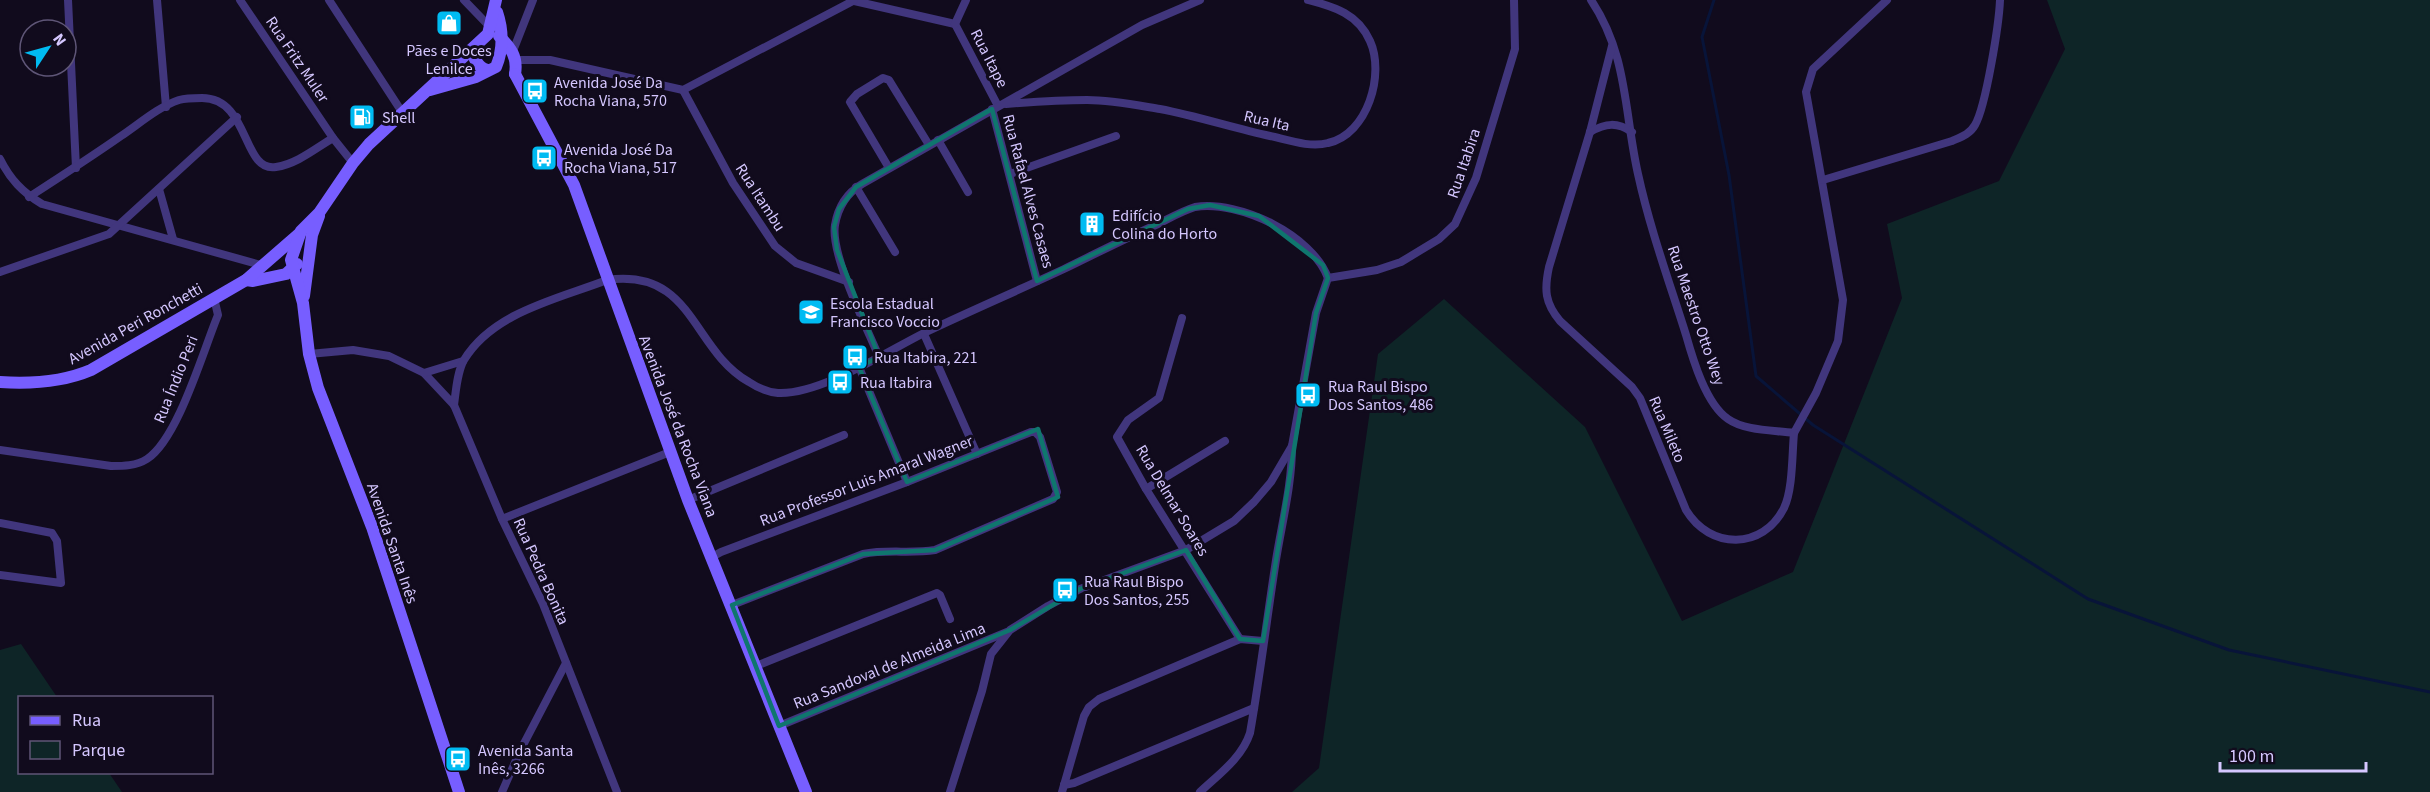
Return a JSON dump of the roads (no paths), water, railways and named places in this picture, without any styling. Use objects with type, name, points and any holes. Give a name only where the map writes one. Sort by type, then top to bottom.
[{"type":"main road","points":[[428,91],[476,77],[492,69],[501,53],[500,21],[496,4]]},
{"type":"main road","points":[[246,280],[253,281],[286,274],[295,263],[307,233],[353,163],[402,112],[428,91],[488,34],[496,4]]},
{"type":"main road","points":[[472,49],[483,69],[516,74],[514,55],[491,28]]},
{"type":"main road","name":"Avenida José da Rocha Viana","points":[[516,74],[574,185],[669,452],[806,792]]},
{"type":"main road","points":[[246,280],[261,265],[307,233]]},
{"type":"main road","name":"Avenida Santa Inês","points":[[303,303],[308,276],[307,233]]},
{"type":"main road","points":[[261,265],[295,263],[308,276]]},
{"type":"main road","name":"Avenida Santa Inês","points":[[295,263],[303,303],[309,354],[323,404],[372,527],[459,792]]},
{"type":"main road","name":"Avenida Peri Ronchetti","points":[[0,382],[47,381],[73,377],[100,365],[246,280]]},
{"type":"street","points":[[68,0],[76,168]]},
{"type":"street","points":[[157,0],[166,107]]},
{"type":"street","name":"Rua Fritz Muler","points":[[240,0],[333,138],[353,163]]},
{"type":"street","points":[[328,0],[402,112]]},
{"type":"street","points":[[464,0],[491,28]]},
{"type":"street","points":[[533,0],[514,55],[558,62],[683,90],[852,0],[955,24],[966,0]]},
{"type":"street","name":"Rua Ita","points":[[879,357],[837,250],[834,227],[842,203],[856,187],[1153,19],[1200,0]]},
{"type":"street","name":"Rua Ita","points":[[997,106],[1088,100],[1113,102],[1163,110],[1293,141],[1314,145],[1328,144],[1350,131],[1364,113],[1374,84],[1376,64],[1370,42],[1356,20],[1338,9],[1308,0]]},
{"type":"street","name":"Rua Itabira","points":[[1328,278],[1377,270],[1401,262],[1424,250],[1455,224],[1476,178],[1515,49],[1514,0]]},
{"type":"street","name":"Rua Maestro Otto Wey","points":[[1591,0],[1613,42],[1624,82],[1639,180],[1658,251],[1689,346],[1709,396],[1719,411],[1737,424],[1794,433]]},
{"type":"street","points":[[1794,433],[1827,369],[1838,341],[1844,300],[1806,92],[1809,78],[1819,63],[1887,0]]},
{"type":"street","points":[[1822,180],[1942,144],[1971,131],[1976,124],[1986,90],[2000,0]]},
{"type":"street","name":"Rua Itape","points":[[955,24],[997,106]]},
{"type":"street","name":"Rua Mileto","points":[[1613,42],[1590,132],[1549,267],[1545,298],[1560,321],[1632,387],[1640,398],[1693,522],[1713,536],[1730,540],[1749,537],[1770,525],[1785,507],[1789,492],[1794,433]]},
{"type":"street","points":[[889,168],[850,102],[857,94],[884,78],[889,80],[930,145]]},
{"type":"street","name":"Rua Itambu","points":[[683,90],[729,176],[776,246],[796,263],[849,282]]},
{"type":"street","points":[[29,197],[180,100],[206,98],[226,106],[237,117],[248,146],[255,157],[271,168],[294,161],[333,138]]},
{"type":"street","name":"Rua Rafael Alves Casaes","points":[[997,106],[1010,174],[1037,281]]},
{"type":"street","points":[[0,272],[101,238],[120,226],[237,117]]},
{"type":"street","points":[[1590,132],[1611,124],[1624,127],[1632,132]]},
{"type":"street","points":[[1010,174],[1116,136]]},
{"type":"street","points":[[938,140],[968,192]]},
{"type":"street","points":[[0,159],[10,177],[29,197],[42,204],[261,265]]},
{"type":"street","points":[[856,187],[895,252]]},
{"type":"street","points":[[159,189],[173,239]]},
{"type":"street","points":[[454,405],[463,361],[486,333],[499,323],[608,280],[622,278],[650,283],[674,296],[727,366],[741,378],[762,390],[778,393],[799,391],[859,367],[924,333],[1188,209],[1210,205],[1234,208],[1265,220],[1312,253],[1323,265],[1328,278],[1316,313],[1300,414],[1292,446],[1288,497],[1250,733],[1242,750],[1200,792]]},
{"type":"street","name":"Rua Índio Peri","points":[[0,450],[111,466],[127,466],[147,459],[168,436],[177,419],[218,315],[214,298]]},
{"type":"street","name":"Rua Delmar Soares","points":[[1182,318],[1159,398],[1128,420],[1117,437],[1146,489],[1240,639]]},
{"type":"street","points":[[924,333],[977,454]]},
{"type":"street","points":[[309,354],[369,351],[388,356],[424,373],[463,361]]},
{"type":"street","points":[[859,367],[908,482]]},
{"type":"street","name":"Rua Pedra Bonita","points":[[424,373],[454,405],[502,519],[543,604],[617,792]]},
{"type":"street","name":"Rua Professor Luis Amaral Wagner","points":[[712,557],[1031,432],[1035,432],[1040,437],[1057,492],[1050,501],[935,550],[915,553],[882,551],[863,554],[732,605]]},
{"type":"street","points":[[688,500],[844,435]]},
{"type":"street","points":[[1146,489],[1225,441]]},
{"type":"street","points":[[950,792],[992,654],[1010,630],[1080,589],[1186,550],[1234,520],[1254,502],[1270,482],[1292,446]]},
{"type":"street","points":[[502,519],[669,452]]},
{"type":"street","points":[[0,523],[52,533],[57,541],[61,583],[0,575]]},
{"type":"street","points":[[756,666],[937,593],[950,619]]},
{"type":"street","name":"Rua Sandoval de Almeida Lima","points":[[779,726],[1010,630]]},
{"type":"street","points":[[1063,788],[1084,716],[1089,707],[1113,692],[1240,639],[1263,641]]},
{"type":"street","points":[[502,792],[520,751],[566,663]]},
{"type":"street","points":[[1063,788],[1254,708]]},
{"type":"waterway","points":[[1714,0],[1702,37],[1729,175],[1756,376],[1813,425],[2088,599],[2229,650],[2430,692]]},
{"type":"place","name":"Pães e Doces Lenilce","points":[[449,23]]},
{"type":"place","name":"Avenida José Da Rocha Viana, 570","points":[[535,91]]},
{"type":"place","name":"Shell","points":[[362,117]]},
{"type":"place","name":"Avenida José Da Rocha Viana, 517","points":[[544,158]]},
{"type":"place","name":"Edifício Colina do Horto","points":[[1092,224]]},
{"type":"place","name":"Escola Estadual Francisco Voccio","points":[[811,312]]},
{"type":"place","name":"Rua Itabira, 221","points":[[855,357]]},
{"type":"place","name":"Rua Itabira","points":[[840,382]]},
{"type":"place","name":"Rua Raul Bispo Dos Santos, 486","points":[[1308,395]]},
{"type":"place","name":"Rua Raul Bispo Dos Santos, 255","points":[[1065,590]]},
{"type":"place","name":"Avenida Santa Inês, 3266","points":[[458,759]]}]
